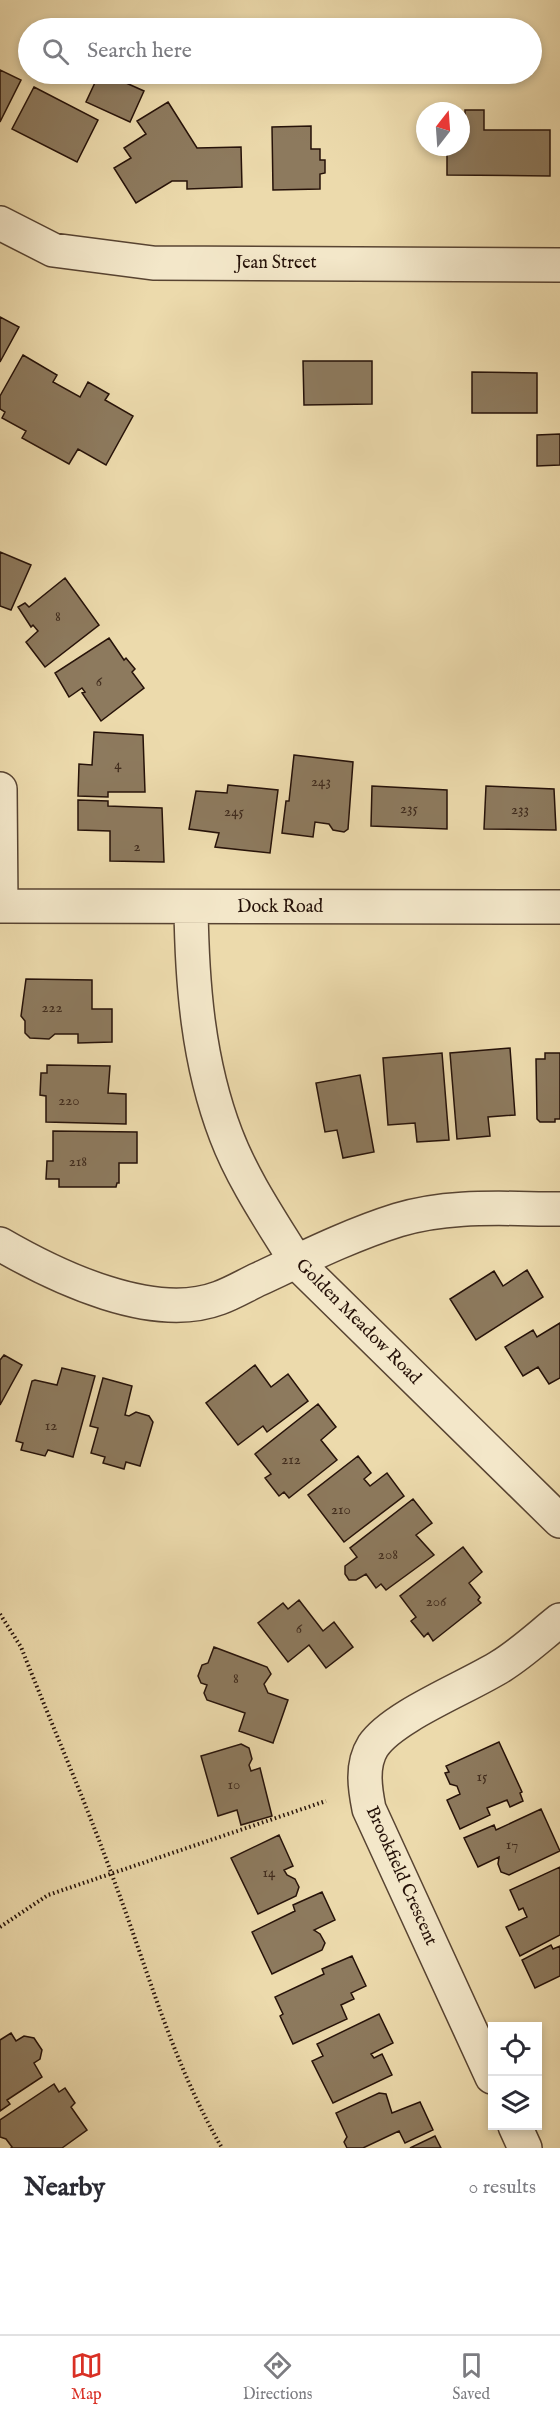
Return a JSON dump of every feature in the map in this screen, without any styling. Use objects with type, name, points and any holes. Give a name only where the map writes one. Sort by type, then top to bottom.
[{"type":"street","name":"Jean Street","points":[[0,223],[53,249],[153,263],[560,264]]},
{"type":"street","points":[[0,789],[0,906]]},
{"type":"street","name":"Dock Road","points":[[0,906],[560,907]]},
{"type":"street","name":"Golden Meadow Road","points":[[191,907],[192,964],[197,1021],[215,1102],[226,1137],[297,1263],[560,1521]]},
{"type":"street","points":[[0,1244],[110,1295],[161,1305],[185,1306],[218,1299],[365,1232],[398,1220],[432,1212],[466,1209],[560,1209]]},
{"type":"street","name":"Brookfield Crescent","points":[[492,2076],[369,1809],[365,1787],[366,1765],[372,1747],[388,1729],[502,1665],[560,1620]]},
{"type":"street","points":[[517,2130],[525,2148]]},
{"type":"path","points":[[0,1614],[21,1647],[112,1874],[175,2054],[208,2125],[222,2148]]},
{"type":"path","points":[[0,1927],[48,1894],[326,1801]]},
{"type":"building","points":[[0,70],[18,79],[19,84],[0,122]]},
{"type":"building","points":[[94,84],[128,84],[144,91],[130,122],[86,102]]},
{"type":"building","points":[[34,87],[98,120],[77,162],[12,129]]},
{"type":"building","points":[[168,102],[197,148],[241,147],[242,187],[187,189],[187,181],[172,181],[136,203],[114,168],[131,158],[124,148],[146,134],[137,121]]},
{"type":"building","points":[[470,110],[484,110],[484,130],[550,130],[550,176],[447,175],[447,156],[470,156]]},
{"type":"building","points":[[311,126],[311,149],[320,149],[320,160],[325,160],[325,173],[320,174],[320,189],[273,190],[272,127]]},
{"type":"building","points":[[0,317],[19,327],[0,362]]},
{"type":"building","points":[[23,355],[57,375],[53,382],[80,397],[88,382],[109,394],[105,400],[133,416],[106,465],[78,449],[69,464],[22,438],[26,431],[2,418],[5,412],[0,409],[0,396]]},
{"type":"building","points":[[303,361],[372,361],[372,404],[304,405]]},
{"type":"building","points":[[472,372],[537,373],[537,413],[472,413]]},
{"type":"building","points":[[560,434],[560,465],[537,466],[537,435]]},
{"type":"building","points":[[0,552],[31,565],[11,610],[0,606]]},
{"type":"building","points":[[65,578],[99,625],[45,667],[26,642],[38,631],[33,625],[31,627],[18,607],[25,603],[29,607]]},
{"type":"building","points":[[109,638],[124,660],[126,658],[135,669],[132,672],[144,688],[101,721],[82,693],[85,692],[82,688],[69,697],[55,673]]},
{"type":"building","points":[[94,732],[143,735],[145,792],[108,792],[108,797],[78,796],[79,764],[92,765]]},
{"type":"building","points":[[294,755],[353,762],[348,829],[344,832],[333,830],[329,824],[315,822],[313,837],[282,833],[286,801],[289,801]]},
{"type":"building","points":[[228,785],[278,790],[270,853],[215,847],[219,833],[189,829],[196,791],[227,793]]},
{"type":"building","points":[[372,786],[447,790],[447,829],[371,826]]},
{"type":"building","points":[[486,786],[554,789],[556,830],[484,829]]},
{"type":"building","points":[[78,800],[108,801],[108,806],[162,808],[164,862],[110,861],[110,831],[78,830]]},
{"type":"building","points":[[26,979],[92,980],[92,1009],[112,1009],[112,1042],[78,1043],[78,1034],[55,1034],[49,1039],[30,1038],[25,1033],[25,1021],[21,1016]]},
{"type":"building","points":[[510,1048],[515,1115],[488,1117],[490,1136],[457,1139],[450,1053]]},
{"type":"building","points":[[442,1053],[449,1140],[417,1142],[415,1123],[388,1125],[383,1058]]},
{"type":"building","points":[[545,1053],[560,1053],[560,1119],[555,1119],[555,1122],[540,1122],[537,1119],[536,1059],[545,1059]]},
{"type":"building","points":[[47,1065],[110,1066],[108,1093],[126,1094],[126,1124],[46,1122],[46,1096],[40,1095],[41,1073],[47,1073]]},
{"type":"building","points":[[360,1075],[374,1152],[343,1158],[337,1130],[325,1132],[316,1083]]},
{"type":"building","points":[[53,1131],[137,1132],[137,1163],[119,1163],[119,1183],[116,1187],[59,1187],[59,1179],[46,1179],[47,1161],[53,1161]]},
{"type":"building","points":[[527,1270],[543,1297],[476,1340],[450,1299],[494,1271],[503,1286]]},
{"type":"building","points":[[560,1323],[560,1378],[549,1384],[538,1367],[523,1376],[505,1347],[533,1330],[537,1337]]},
{"type":"building","points":[[4,1355],[22,1365],[0,1405],[0,1360]]},
{"type":"building","points":[[255,1365],[271,1387],[288,1374],[308,1401],[267,1432],[263,1426],[238,1445],[206,1403]]},
{"type":"building","points":[[62,1368],[95,1376],[73,1457],[48,1450],[45,1456],[21,1450],[23,1443],[16,1441],[32,1381],[57,1385]]},
{"type":"building","points":[[103,1378],[132,1386],[125,1415],[129,1416],[136,1412],[149,1416],[153,1422],[140,1466],[126,1462],[124,1469],[103,1463],[105,1457],[91,1453],[98,1428],[90,1426]]},
{"type":"building","points":[[318,1404],[336,1427],[321,1440],[337,1460],[289,1498],[284,1492],[279,1496],[265,1478],[271,1474],[255,1454]]},
{"type":"building","points":[[358,1456],[371,1473],[364,1479],[370,1486],[387,1473],[404,1496],[344,1542],[308,1495]]},
{"type":"building","points":[[413,1499],[432,1523],[416,1535],[434,1555],[386,1590],[381,1584],[376,1588],[366,1574],[356,1580],[349,1580],[345,1574],[345,1566],[357,1557],[350,1548]]},
{"type":"building","points":[[463,1547],[482,1572],[469,1583],[480,1597],[478,1600],[481,1603],[433,1641],[428,1633],[424,1637],[411,1621],[416,1617],[400,1596]]},
{"type":"building","points":[[299,1600],[323,1631],[334,1622],[353,1647],[326,1668],[309,1645],[288,1662],[258,1623],[283,1603],[288,1609]]},
{"type":"building","points":[[214,1647],[267,1667],[271,1674],[264,1684],[268,1693],[288,1700],[273,1743],[239,1731],[245,1713],[207,1700],[204,1693],[207,1685],[201,1683],[198,1676],[202,1665],[208,1663]]},
{"type":"building","points":[[499,1742],[522,1792],[520,1793],[523,1801],[510,1807],[507,1800],[487,1808],[490,1815],[460,1829],[447,1800],[460,1794],[457,1786],[450,1784],[445,1773],[449,1772],[446,1766]]},
{"type":"building","points":[[241,1744],[249,1748],[252,1759],[249,1765],[251,1771],[260,1768],[272,1816],[241,1825],[237,1810],[218,1816],[201,1756]]},
{"type":"building","points":[[541,1809],[560,1851],[509,1875],[501,1872],[498,1864],[499,1857],[478,1867],[464,1838],[494,1825],[496,1830]]},
{"type":"building","points":[[279,1835],[293,1866],[284,1870],[287,1875],[295,1879],[299,1887],[296,1896],[258,1914],[231,1858]]},
{"type":"building","points":[[560,1867],[560,1935],[520,1956],[506,1927],[527,1917],[523,1908],[519,1910],[510,1890]]},
{"type":"building","points":[[322,1892],[335,1920],[314,1930],[320,1934],[325,1943],[322,1950],[272,1974],[252,1932],[295,1911],[293,1905]]},
{"type":"building","points":[[551,1945],[553,1949],[560,1946],[560,1976],[535,1988],[522,1960]]},
{"type":"building","points":[[352,1956],[366,1986],[351,1993],[354,1999],[341,2005],[347,2019],[293,2044],[280,2016],[283,2014],[275,1997],[324,1974],[322,1969]]},
{"type":"building","points":[[379,2014],[393,2043],[371,2054],[374,2058],[382,2054],[392,2075],[333,2103],[312,2061],[323,2056],[317,2044]]},
{"type":"building","points":[[11,2033],[16,2041],[24,2036],[34,2038],[42,2050],[40,2059],[34,2063],[42,2077],[7,2100],[10,2104],[0,2111],[0,2040]]},
{"type":"building","points":[[54,2084],[59,2092],[65,2088],[75,2103],[71,2107],[87,2130],[62,2148],[11,2148],[6,2139],[0,2137],[0,2120]]},
{"type":"building","points":[[379,2093],[386,2094],[392,2113],[420,2102],[433,2130],[405,2143],[399,2131],[363,2148],[347,2148],[344,2142],[347,2137],[336,2113]]},
{"type":"building","points":[[435,2136],[441,2148],[410,2148]]}]
